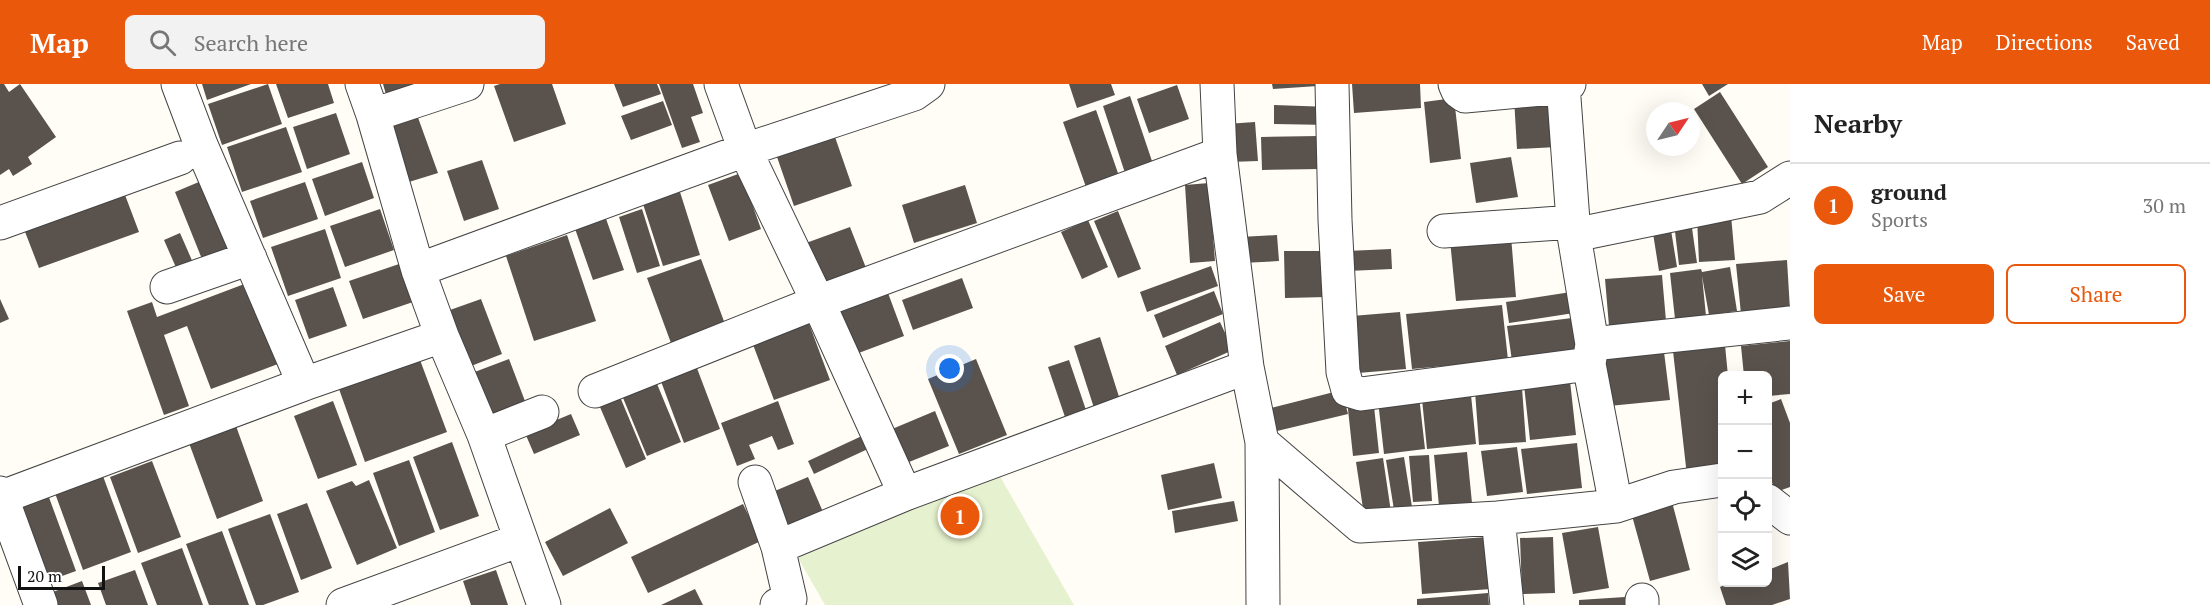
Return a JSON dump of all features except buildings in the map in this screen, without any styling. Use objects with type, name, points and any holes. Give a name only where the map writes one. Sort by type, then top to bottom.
[{"type":"street","points":[[178,84],[304,384]]},
{"type":"street","points":[[362,84],[418,270],[442,336],[484,435],[544,605]]},
{"type":"street","points":[[373,115],[468,84]]},
{"type":"street","points":[[721,84],[745,150],[818,302],[905,494]]},
{"type":"street","points":[[1217,84],[1220,154],[1247,367],[1262,442],[1263,605]]},
{"type":"street","points":[[1332,84],[1343,372],[1348,390],[1361,394],[1591,354],[1790,323]]},
{"type":"street","points":[[1455,84],[1458,91],[1465,96],[1565,85],[1574,228],[1591,354],[1616,506]]},
{"type":"street","points":[[418,270],[917,88]]},
{"type":"street","points":[[595,391],[818,302],[1220,154]]},
{"type":"street","points":[[0,223],[180,158]]},
{"type":"street","points":[[1444,231],[1574,228],[1760,197],[1790,178]]},
{"type":"street","points":[[167,287],[250,258]]},
{"type":"street","points":[[41,605],[1,495],[442,336]]},
{"type":"street","points":[[777,547],[905,494],[1247,367]]},
{"type":"street","points":[[484,435],[542,412]]},
{"type":"street","points":[[1262,442],[1360,526],[1498,518],[1616,506],[1674,487],[1718,481]]},
{"type":"street","points":[[755,482],[777,547],[787,603]]},
{"type":"street","points":[[1772,505],[1790,518]]},
{"type":"street","points":[[1498,518],[1507,605]]},
{"type":"street","points":[[343,605],[520,540]]},
{"type":"green space","points":[[998,473],[1074,605],[825,605],[798,558]]},
{"type":"place","name":"ground","points":[[960,516]]}]
